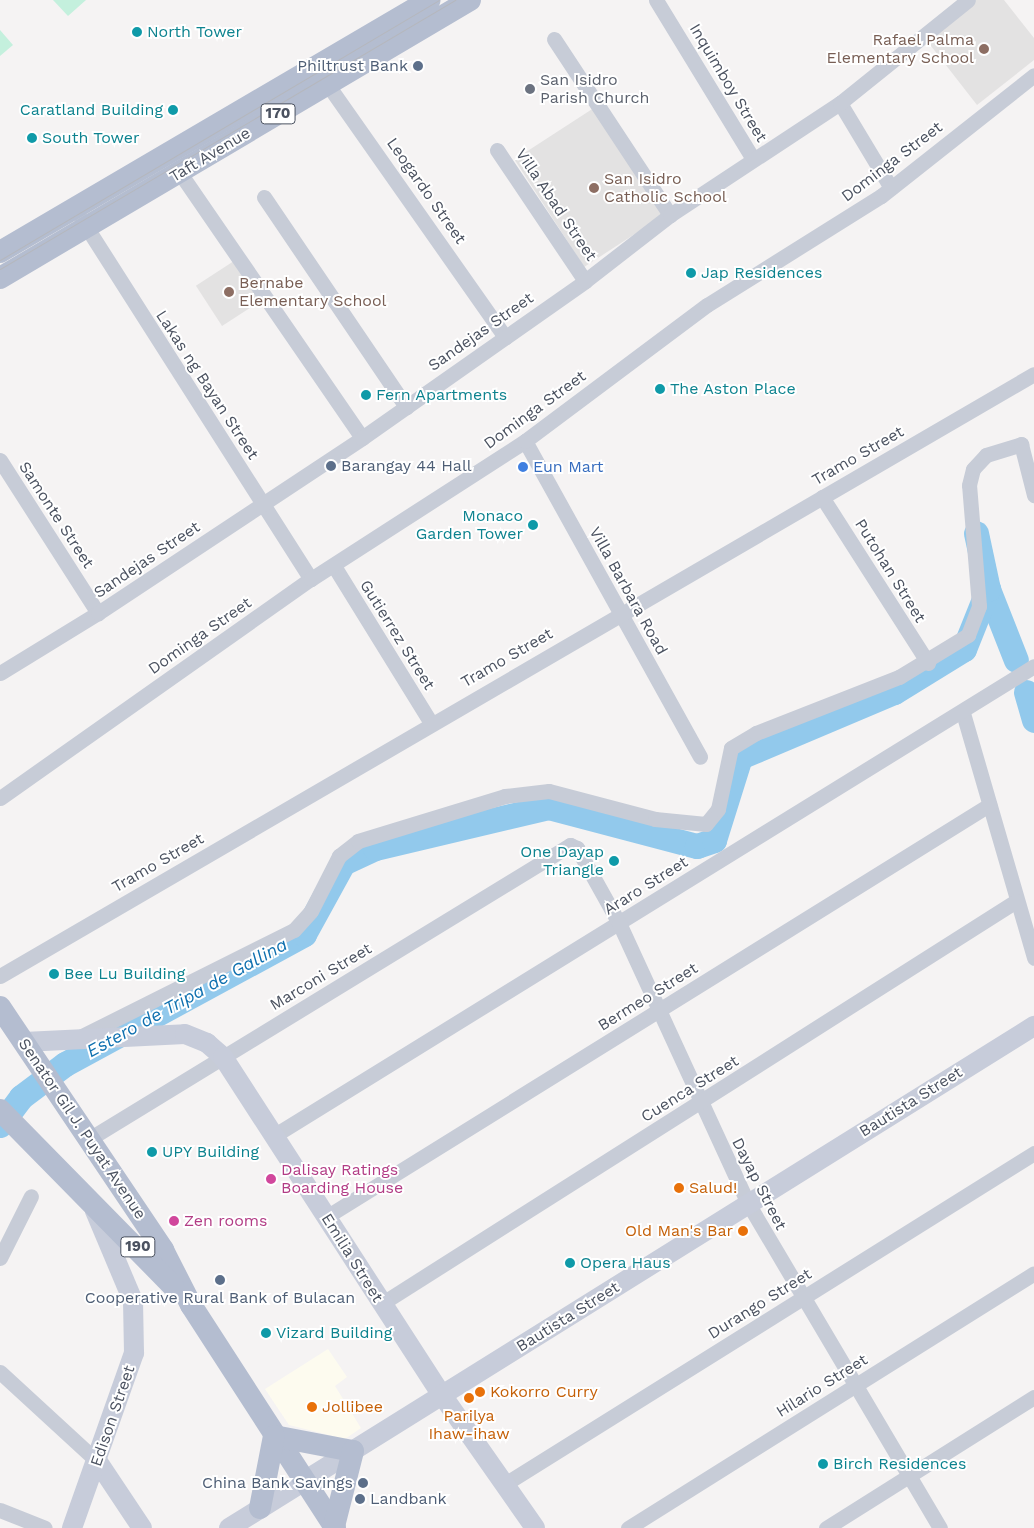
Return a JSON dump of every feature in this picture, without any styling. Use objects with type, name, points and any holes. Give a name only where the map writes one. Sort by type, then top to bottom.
[{"type":"main road","name":"Taft Avenue","points":[[326,74],[429,0]]},
{"type":"main road","name":"Taft Avenue","points":[[0,252],[76,208],[233,129],[326,74],[470,0]]},
{"type":"main road","name":"Taft Avenue","points":[[0,278],[180,173],[233,129]]},
{"type":"main road","name":"Senator Gil J. Puyat Avenue","points":[[0,1008],[163,1250],[192,1305],[274,1436],[334,1527]]},
{"type":"main road","name":"Senator Gil J. Puyat Avenue","points":[[0,1110],[15,1127],[83,1191],[192,1305]]},
{"type":"main road","points":[[260,1508],[274,1436],[353,1450],[334,1527]]},
{"type":"street","name":"Inquimboy Street","points":[[656,0],[753,159]]},
{"type":"street","name":"Sandejas Street","points":[[0,673],[98,613],[362,438],[585,281],[670,215],[840,103],[968,0]]},
{"type":"street","points":[[554,39],[670,215]]},
{"type":"street","name":"Leogardo Street","points":[[326,74],[505,337]]},
{"type":"street","name":"Dominga Street","points":[[0,798],[311,580],[525,441],[707,305],[891,188],[1034,75]]},
{"type":"street","points":[[840,103],[891,188]]},
{"type":"street","name":"Villa Abad Street","points":[[497,150],[585,281]]},
{"type":"street","points":[[180,173],[362,438]]},
{"type":"street","points":[[264,197],[406,407]]},
{"type":"street","name":"Lakas ng Bayan Street","points":[[76,208],[86,229],[311,580]]},
{"type":"street","name":"Tramo Street","points":[[0,976],[621,612],[1034,374]]},
{"type":"street","name":"Villa Barbara Road","points":[[525,441],[700,757]]},
{"type":"street","points":[[80,1039],[294,930],[311,911],[339,856],[358,841],[505,796],[548,791],[655,819],[706,824],[718,809],[731,748],[756,733],[928,663],[968,635],[979,606],[969,485],[973,469],[995,450],[1022,445],[1034,495]]},
{"type":"street","name":"Samonte Street","points":[[0,460],[98,613]]},
{"type":"street","name":"Putohan Street","points":[[822,497],[928,663]]},
{"type":"street","name":"Gutierrez Street","points":[[334,566],[431,723]]},
{"type":"street","name":"Araro Street","points":[[275,1135],[962,713],[1034,666]]},
{"type":"street","points":[[962,713],[1034,958]]},
{"type":"street","name":"Bermeo Street","points":[[326,1217],[989,805]]},
{"type":"street","name":"Dayap Street","points":[[570,845],[582,854],[619,923],[700,1104],[749,1204],[801,1299],[940,1528]]},
{"type":"street","name":"Marconi Street","points":[[89,1140],[570,845]]},
{"type":"street","name":"Cuenca Street","points":[[381,1304],[700,1104],[1016,901]]},
{"type":"street","name":"Bautista Street","points":[[229,1528],[1034,1026]]},
{"type":"street","name":"Emilia Street","points":[[24,1042],[185,1034],[207,1043],[223,1057],[275,1135],[381,1304],[535,1528]]},
{"type":"street","name":"Durango Street","points":[[505,1484],[1034,1153]]},
{"type":"street","name":"Edison Street","points":[[72,1528],[128,1378],[135,1324],[122,1267],[83,1191]]},
{"type":"street","points":[[0,1258],[31,1196]]},
{"type":"street","name":"Hilario Street","points":[[628,1528],[1034,1273]]},
{"type":"street","points":[[0,1372],[98,1462],[142,1528]]},
{"type":"street","points":[[826,1528],[1034,1397]]},
{"type":"street","points":[[0,1510],[45,1528]]},
{"type":"shaded area","name":"Rafael Palma Elementary School","points":[[971,0],[1004,0],[1034,38],[1034,60],[977,105],[924,37]]},
{"type":"shaded area","name":"San Isidro Catholic School","points":[[600,104],[670,211],[584,267],[514,160]]},
{"type":"shaded area","name":"Bernabe Elementary School","points":[[237,259],[263,299],[222,326],[196,286]]},
{"type":"shaded area","name":"Jollibee","points":[[328,1349],[347,1377],[335,1386],[361,1428],[345,1439],[289,1425],[265,1389]]},
{"type":"green space","points":[[53,0],[86,0],[68,16]]},
{"type":"green space","points":[[0,30],[13,45],[0,56]]},
{"type":"waterway","name":"Estero de Tripa de Gallina","points":[[0,1125],[21,1097],[65,1064],[304,934],[343,863],[375,848],[548,807],[697,846],[714,840],[740,757],[894,692],[964,649],[988,589],[976,533]]},
{"type":"waterway","points":[[988,589],[1016,660]]},
{"type":"waterway","points":[[1026,692],[1034,720]]},
{"type":"tram line","points":[[0,260],[439,0]]},
{"type":"tram line","points":[[0,269],[455,0]]},
{"type":"place","name":"North Tower","points":[[137,32]]},
{"type":"place","name":"Rafael Palma Elementary School","points":[[984,49]]},
{"type":"place","name":"Philtrust Bank","points":[[418,66]]},
{"type":"place","name":"San Isidro Parish Church","points":[[530,89]]},
{"type":"place","name":"Caratland Building","points":[[173,110]]},
{"type":"place","name":"South Tower","points":[[32,138]]},
{"type":"place","name":"San Isidro Catholic School","points":[[594,188]]},
{"type":"place","name":"Jap Residences","points":[[691,273]]},
{"type":"place","name":"Bernabe Elementary School","points":[[229,292]]},
{"type":"place","name":"The Aston Place","points":[[660,389]]},
{"type":"place","name":"Fern Apartments","points":[[366,395]]},
{"type":"place","name":"Barangay 44 Hall","points":[[331,466]]},
{"type":"place","name":"Eun Mart","points":[[523,467]]},
{"type":"place","name":"Monaco Garden Tower","points":[[533,525]]},
{"type":"place","name":"One Dayap Triangle","points":[[614,861]]},
{"type":"place","name":"Bee Lu Building","points":[[54,974]]},
{"type":"place","name":"UPY Building","points":[[152,1152]]},
{"type":"place","name":"Dalisay Ratings Boarding House","points":[[271,1179]]},
{"type":"place","name":"Salud!","points":[[679,1188]]},
{"type":"place","name":"Zen rooms","points":[[174,1221]]},
{"type":"place","name":"Old Man's Bar","points":[[743,1231]]},
{"type":"place","name":"Opera Haus","points":[[570,1263]]},
{"type":"place","name":"Cooperative Rural Bank of Bulacan","points":[[220,1280]]},
{"type":"place","name":"Vizard Building","points":[[266,1333]]},
{"type":"place","name":"Kokorro Curry","points":[[480,1392]]},
{"type":"place","name":"Parilya Ihaw-ihaw","points":[[469,1398]]},
{"type":"place","name":"Jollibee","points":[[312,1407]]},
{"type":"place","name":"Birch Residences","points":[[823,1464]]},
{"type":"place","name":"China Bank Savings","points":[[363,1483]]},
{"type":"place","name":"Landbank","points":[[360,1499]]}]
